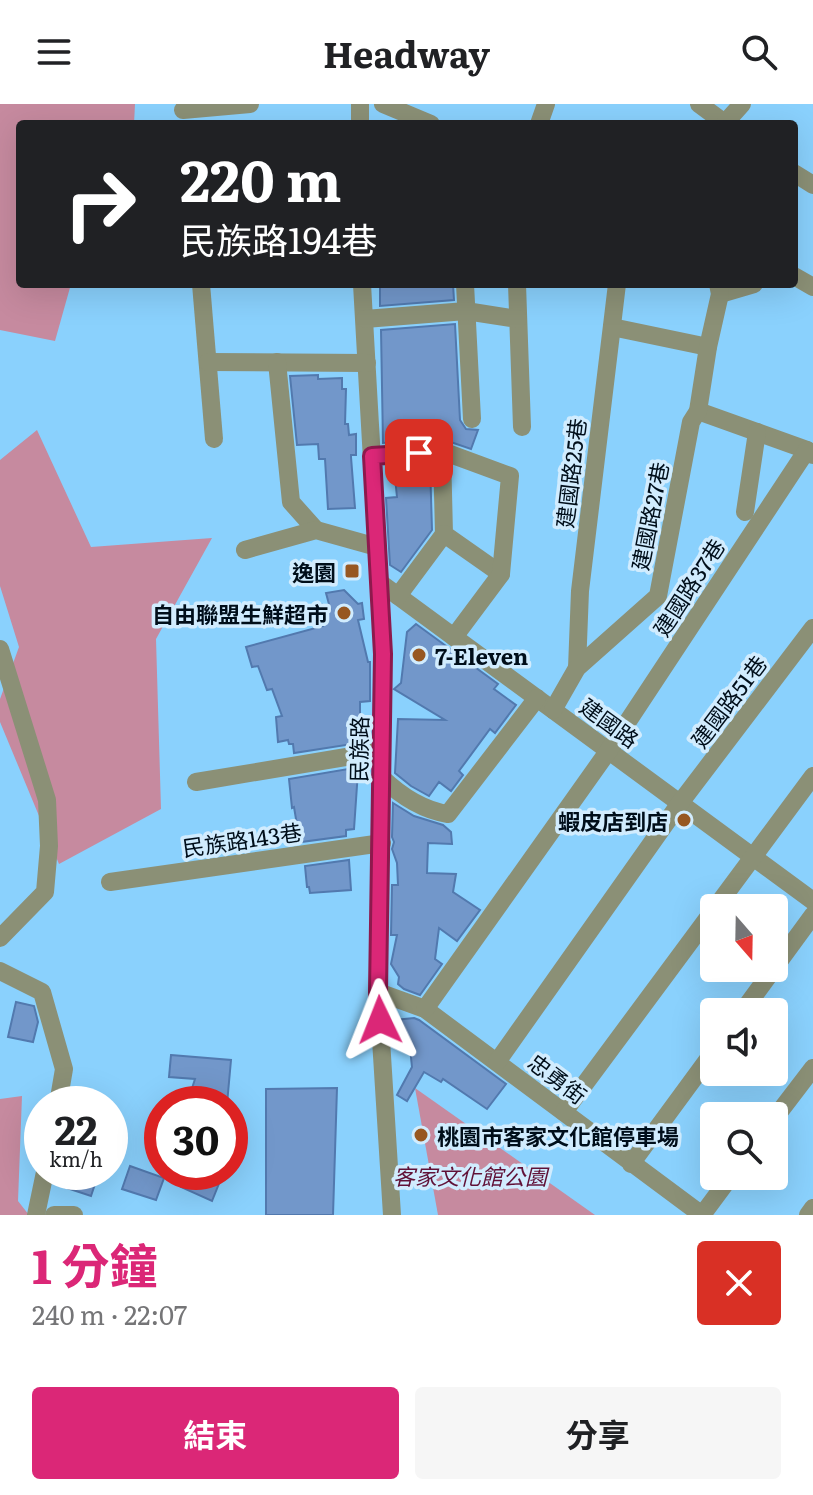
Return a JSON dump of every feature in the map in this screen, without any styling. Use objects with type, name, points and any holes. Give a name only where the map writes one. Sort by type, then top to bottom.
[{"type":"street","points":[[183,113],[250,104]]},
{"type":"street","points":[[383,104],[421,120]]},
{"type":"street","points":[[699,104],[720,120]]},
{"type":"street","points":[[728,120],[742,104]]},
{"type":"street","points":[[201,288],[214,439]]},
{"type":"street","name":"民族路","points":[[362,288],[383,654],[378,992],[392,1215]]},
{"type":"street","points":[[465,288],[472,419]]},
{"type":"street","points":[[517,288],[522,427]]},
{"type":"street","name":"建國路25巷","points":[[577,668],[580,591],[617,288]]},
{"type":"street","name":"建國路27巷","points":[[553,710],[577,668],[658,596],[691,422],[698,411],[719,289]]},
{"type":"street","points":[[365,319],[466,311],[518,319]]},
{"type":"street","points":[[612,327],[708,347]]},
{"type":"street","points":[[208,362],[367,363]]},
{"type":"street","points":[[277,362],[291,502],[316,530]]},
{"type":"street","points":[[698,411],[810,453]]},
{"type":"street","points":[[745,512],[757,432]]},
{"type":"street","points":[[398,596],[444,534],[442,451]]},
{"type":"street","points":[[372,456],[442,451],[510,476],[501,574],[454,637]]},
{"type":"street","name":"建國路37巷","points":[[425,1009],[609,750],[810,453]]},
{"type":"street","points":[[245,550],[316,530],[377,547]]},
{"type":"street","points":[[444,534],[501,574]]},
{"type":"street","name":"建國路","points":[[379,582],[813,901]]},
{"type":"street","name":"建國路51巷","points":[[497,1062],[680,803],[813,628]]},
{"type":"street","points":[[0,649],[47,800],[49,846],[45,892],[0,938]]},
{"type":"street","points":[[382,778],[393,789],[429,811],[448,814],[537,698]]},
{"type":"street","points":[[196,782],[382,751]]},
{"type":"street","points":[[564,1112],[813,776]]},
{"type":"street","name":"民族路143巷","points":[[110,882],[382,843]]},
{"type":"street","points":[[752,998],[813,915]]},
{"type":"street","points":[[0,971],[42,992],[64,1069],[61,1086]]},
{"type":"street","name":"忠勇街","points":[[378,992],[425,1009],[702,1215]]},
{"type":"street","points":[[631,1164],[700,1070]]},
{"type":"street","points":[[787,1102],[808,1074]]},
{"type":"street","points":[[36,1215],[41,1190]]},
{"type":"street","points":[[702,1215],[721,1190]]},
{"type":"street","points":[[808,1215],[813,1208]]},
{"type":"street","points":[[54,1215],[74,1215]]},
{"type":"green space","points":[[0,104],[135,104],[134,120],[16,120],[16,288],[70,288],[55,341],[0,330]]},
{"type":"green space","points":[[37,430],[91,547],[212,538],[156,639],[161,809],[59,864],[0,722],[0,699],[19,647],[0,586],[0,460]]},
{"type":"green space","name":"客家文化館公園","points":[[415,1088],[595,1215],[438,1215]]},
{"type":"green space","points":[[22,1096],[18,1201],[29,1215],[0,1215],[0,1099]]},
{"type":"building","points":[[380,288],[453,288],[454,300],[380,306]]},
{"type":"building","points":[[455,324],[460,420],[466,429],[478,430],[471,449],[442,439],[383,443],[381,330]]},
{"type":"building","points":[[318,375],[318,379],[342,378],[342,389],[346,389],[345,424],[348,424],[349,435],[356,434],[356,455],[351,455],[355,508],[328,509],[325,459],[319,459],[318,444],[297,445],[290,376]]},
{"type":"building","points":[[430,464],[432,530],[401,572],[390,565],[386,498],[397,497],[394,468],[387,467]]},
{"type":"building","points":[[344,590],[358,604],[362,603],[364,619],[358,620],[370,662],[370,701],[360,702],[360,720],[357,720],[359,743],[294,753],[293,744],[289,744],[288,740],[278,742],[276,717],[282,716],[272,689],[267,690],[258,666],[252,667],[246,647],[323,626],[327,623],[323,605],[330,608],[326,593]]},
{"type":"building","points":[[416,624],[498,684],[494,689],[516,705],[495,733],[490,729],[459,771],[463,775],[451,791],[439,782],[429,796],[395,773],[398,719],[445,720],[394,689],[401,683],[407,632]]},
{"type":"building","points":[[354,768],[358,771],[354,829],[346,830],[346,836],[301,842],[292,808],[289,779]]},
{"type":"building","points":[[393,803],[414,816],[443,825],[451,832],[452,844],[428,843],[427,873],[456,874],[453,892],[480,910],[457,941],[439,928],[435,959],[442,964],[420,995],[398,984],[399,977],[391,964],[397,935],[391,935],[392,885],[398,885],[397,863],[392,849]]},
{"type":"building","points":[[349,860],[351,890],[310,893],[305,866]]},
{"type":"building","points":[[16,1002],[34,1006],[38,1022],[33,1042],[8,1037]]},
{"type":"building","points":[[414,1018],[506,1084],[487,1109],[443,1079],[441,1082],[424,1072],[407,1101],[397,1095],[412,1067],[410,1048],[397,1047],[395,1020]]},
{"type":"building","points":[[171,1055],[231,1060],[229,1086],[193,1086],[195,1079],[169,1077]]},
{"type":"building","points":[[337,1088],[333,1215],[266,1215],[266,1089]]},
{"type":"building","points":[[130,1166],[144,1171],[144,1190],[160,1190],[156,1200],[125,1190],[128,1190]]},
{"type":"building","points":[[73,1190],[93,1190],[91,1196]]},
{"type":"building","points":[[188,1190],[216,1190],[212,1201]]},
{"type":"place","name":"逸園","points":[[352,571]]},
{"type":"place","name":"自由聯盟生鮮超市","points":[[344,613]]},
{"type":"place","name":"7-Eleven","points":[[419,655]]},
{"type":"place","name":"蝦皮店到店","points":[[684,820]]},
{"type":"place","name":"桃園市客家文化館停車場","points":[[421,1135]]},
{"type":"route","points":[[380,1020],[383,654],[372,456],[419,453]]}]
